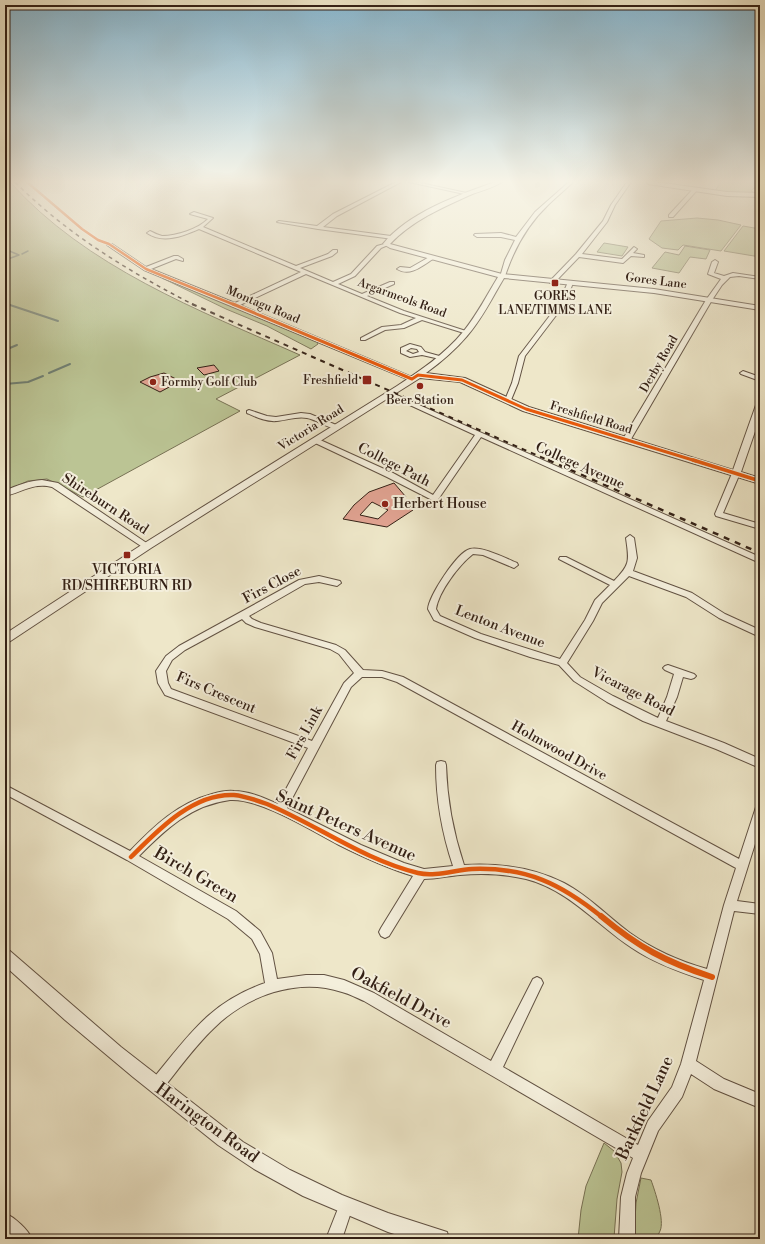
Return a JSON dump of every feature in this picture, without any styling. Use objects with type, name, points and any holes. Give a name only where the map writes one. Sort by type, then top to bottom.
[{"type":"street","name":"Argarmeols Road","points":[[230,240],[362,296],[466,332]]},
{"type":"street","points":[[333,284],[353,275],[379,247],[386,244],[389,240]]},
{"type":"street","name":"Victoria Road","points":[[5,638],[146,546],[415,377],[457,343],[466,332],[502,276],[516,240]]},
{"type":"street","points":[[552,282],[578,255],[590,240]]},
{"type":"street","name":"Gores Lane","points":[[386,244],[431,258],[502,276],[570,284],[654,291],[760,308]]},
{"type":"street","name":"Montagu Road","points":[[110,245],[146,269],[415,377]]},
{"type":"street","points":[[578,255],[619,261],[626,260],[634,248]]},
{"type":"street","points":[[295,268],[330,255],[335,251]]},
{"type":"street","points":[[630,254],[642,256]]},
{"type":"street","points":[[146,269],[177,258]]},
{"type":"street","points":[[400,269],[411,270],[431,258]]},
{"type":"street","points":[[715,262],[711,274],[723,278],[733,274],[758,278]]},
{"type":"street","points":[[236,305],[306,272]]},
{"type":"street","name":"Derby Road","points":[[628,439],[723,278]]},
{"type":"street","points":[[362,296],[392,283]]},
{"type":"street","points":[[508,400],[515,383],[522,356],[561,305],[570,284]]},
{"type":"street","points":[[363,340],[384,328],[402,327],[422,318]]},
{"type":"street","points":[[422,353],[440,357]]},
{"type":"street","points":[[744,372],[760,379]]},
{"type":"street","name":"Freshfield Road","points":[[415,377],[462,380],[526,409],[628,439],[760,481]]},
{"type":"street","name":"College Avenue","points":[[390,394],[760,560]]},
{"type":"street","points":[[760,405],[736,473],[719,514],[760,527]]},
{"type":"street","points":[[249,412],[266,418],[276,419],[300,415],[310,416],[337,427]]},
{"type":"street","name":"College Path","points":[[315,441],[390,475],[434,499],[479,435]]},
{"type":"street","name":"Shireburn Road","points":[[5,494],[29,484],[44,482],[50,483],[146,546]]},
{"type":"street","points":[[562,663],[589,621],[598,602],[614,584],[628,572],[633,558],[630,538]]},
{"type":"street","name":"Lenton Avenue","points":[[514,565],[485,553],[471,551],[462,558],[438,592],[432,602],[432,609],[438,618],[478,636],[544,659],[562,663]]},
{"type":"street","points":[[563,559],[614,584]]},
{"type":"street","points":[[628,572],[689,595],[722,616],[760,634]]},
{"type":"street","name":"Firs Close","points":[[243,615],[311,578],[321,578],[337,583]]},
{"type":"street","points":[[243,615],[249,621],[258,626],[333,647],[342,652],[360,673]]},
{"type":"street","name":"Firs Crescent","points":[[243,615],[206,634],[169,658],[161,671],[163,683],[168,692],[313,746]]},
{"type":"street","name":"Vicarage Road","points":[[562,663],[577,679],[610,699],[647,718],[661,722],[760,764]]},
{"type":"street","points":[[668,668],[691,676]]},
{"type":"street","name":"Firs Link","points":[[280,810],[347,685],[360,673]]},
{"type":"street","name":"Holmwood Drive","points":[[360,673],[382,674],[400,679],[742,866]]},
{"type":"street","points":[[661,722],[672,697],[680,673]]},
{"type":"street","points":[[441,765],[440,787],[450,842],[460,870]]},
{"type":"street","name":"Birch Green","points":[[5,789],[131,857],[232,915],[256,935],[266,953],[272,986]]},
{"type":"street","name":"Saint Peters Avenue","points":[[131,857],[159,828],[180,813],[197,804],[233,795],[258,801],[280,810],[388,863],[421,873],[442,874],[460,870],[487,869],[514,871],[542,880],[562,888],[648,951],[682,967],[712,977]]},
{"type":"street","name":"Barkfield Lane","points":[[627,1239],[628,1197],[641,1155],[653,1126],[677,1092],[688,1064],[730,905],[760,810]]},
{"type":"street","points":[[385,932],[421,873]]},
{"type":"street","points":[[730,905],[760,909]]},
{"type":"street","name":"Harington Road","points":[[5,956],[68,1013],[156,1086],[238,1148],[296,1182],[346,1206],[409,1230],[440,1239]]},
{"type":"street","name":"Oakfield Drive","points":[[156,1086],[210,1023],[231,1006],[253,993],[272,986],[298,981],[321,981],[341,985],[369,997],[641,1155]]},
{"type":"street","points":[[494,1070],[538,983]]},
{"type":"street","points":[[688,1064],[719,1084],[760,1101]]},
{"type":"street","points":[[334,1239],[346,1206]]},
{"type":"street","points":[[5,1221],[24,1239]]},
{"type":"green space","name":"Formby Golf Club","points":[[5,240],[75,240],[145,284],[222,321],[300,355],[216,399],[240,411],[83,497],[47,479],[28,481],[5,491]]},
{"type":"green space","points":[[651,240],[729,240],[721,251],[683,245],[678,250],[662,248]]},
{"type":"green space","points":[[732,240],[760,240],[760,257],[724,251]]},
{"type":"green space","points":[[604,243],[628,247],[622,256],[597,252]]},
{"type":"green space","points":[[685,246],[710,250],[706,259],[690,257],[679,273],[652,268],[665,252],[679,255]]},
{"type":"green space","points":[[162,278],[317,341],[318,344],[311,349],[267,326],[226,309]]},
{"type":"green space","points":[[604,1143],[614,1151],[621,1163],[622,1172],[617,1199],[614,1238],[578,1239],[581,1210],[586,1186]]},
{"type":"green space","points":[[641,1178],[651,1180],[659,1206],[661,1226],[659,1233],[654,1239],[634,1238],[636,1203]]},
{"type":"building","points":[[214,365],[219,371],[204,375],[197,368]]},
{"type":"building","name":"Formby Golf Club","points":[[164,373],[178,380],[168,383],[173,385],[160,392],[140,382],[150,377]]},
{"type":"building","name":"Herbert House","points":[[394,483],[406,497],[398,500],[413,510],[387,527],[343,519],[354,505],[369,492]],"holes":[[[372,502],[388,510],[378,519],[360,515]]]},
{"type":"waterway","points":[[7,250],[19,255],[8,259]]},
{"type":"waterway","points":[[22,254],[28,251]]},
{"type":"waterway","points":[[5,303],[10,305]]},
{"type":"waterway","points":[[10,305],[58,321]]},
{"type":"waterway","points":[[5,350],[17,345]]},
{"type":"waterway","points":[[49,373],[70,364]]},
{"type":"waterway","points":[[5,384],[28,382],[43,376]]},
{"type":"railway","points":[[85,240],[122,265],[193,304]]},
{"type":"railway","points":[[193,304],[550,461]]},
{"type":"railway","points":[[548,460],[760,553]]},
{"type":"cycle path","points":[[98,240],[109,244],[146,269],[412,379],[418,375],[462,380],[526,409],[760,481]]},
{"type":"cycle path","points":[[131,857],[169,821],[196,804],[210,799],[230,795],[242,796],[283,811],[388,863],[419,873],[435,874],[474,869],[487,869],[526,874],[550,882],[573,895],[626,937],[648,951],[671,963],[712,977]]},
{"type":"place","name":"GORES LANE/TIMMS LANE","points":[[555,283]]},
{"type":"place","name":"Freshfield","points":[[367,380]]},
{"type":"place","name":"Formby Golf Club","points":[[153,382]]},
{"type":"place","name":"Beer Station","points":[[420,386]]},
{"type":"place","name":"Herbert House","points":[[385,504]]},
{"type":"place","name":"VICTORIA RD/SHIREBURN RD","points":[[127,555]]}]
